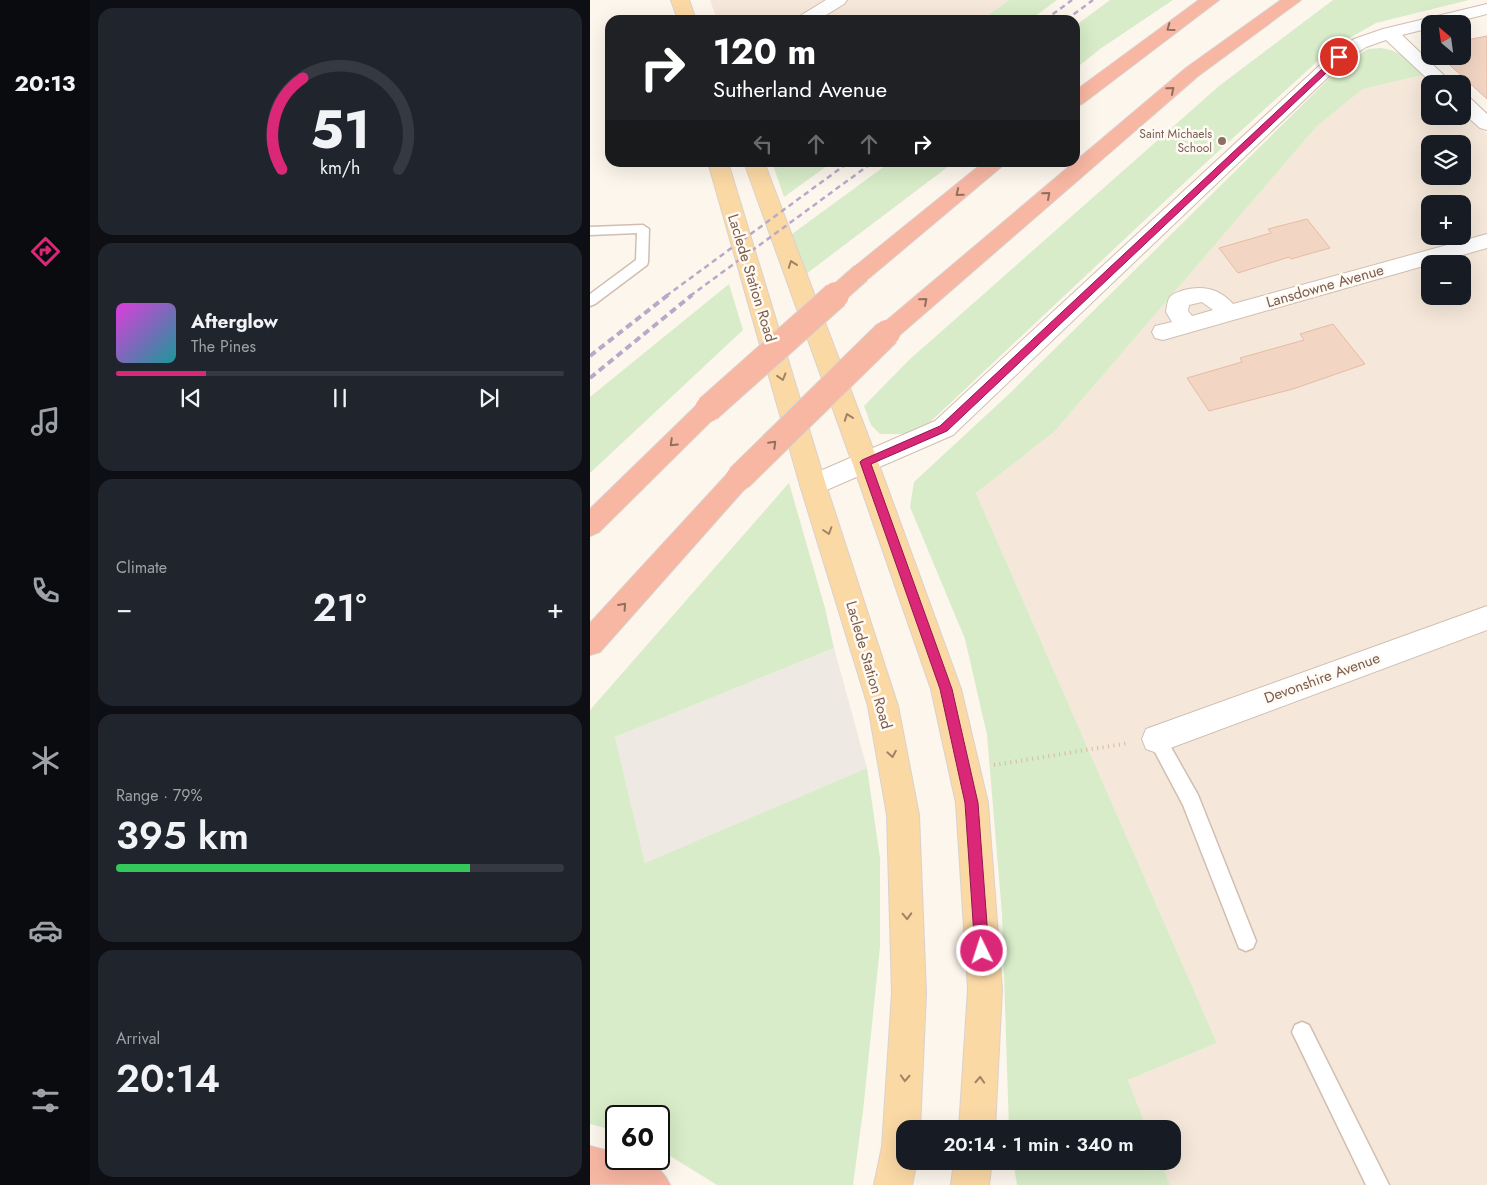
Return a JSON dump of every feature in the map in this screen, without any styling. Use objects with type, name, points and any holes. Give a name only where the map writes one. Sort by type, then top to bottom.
[{"type":"highway","points":[[1080,96],[1163,32],[1210,0]]},
{"type":"highway","points":[[590,643],[739,478],[887,333],[1192,72],[1292,0]]},
{"type":"highway","points":[[590,525],[708,409],[861,273],[990,167]]},
{"type":"highway","points":[[590,1165],[644,1182]]},
{"type":"main road","points":[[680,0],[685,15]]},
{"type":"main road","name":"Laclede Station Road","points":[[719,167],[814,485],[883,706],[903,815],[909,993],[901,1146],[893,1185]]},
{"type":"main road","points":[[756,167],[865,462],[946,689],[972,803],[985,988],[978,1120]]},
{"type":"main road","points":[[970,1185],[972,1170]]},
{"type":"street","points":[[814,15],[838,0]]},
{"type":"street","points":[[814,485],[944,428],[1339,57],[1360,44],[1389,33],[1487,9]]},
{"type":"street","points":[[1389,33],[1434,75]]},
{"type":"street","points":[[1471,109],[1487,124]]},
{"type":"street","name":"Lansdowne Avenue","points":[[1163,332],[1487,241]]},
{"type":"street","name":"Devonshire Avenue","points":[[1157,739],[1487,618]]},
{"type":"lane","points":[[590,231],[643,229],[642,262],[590,301]]},
{"type":"lane","points":[[1157,739],[1191,801],[1246,941]]},
{"type":"lane","points":[[1302,1032],[1378,1185]]},
{"type":"path","points":[[964,770],[1157,739]]},
{"type":"shaded area","points":[[710,0],[1009,0],[988,15],[715,15]]},
{"type":"shaded area","points":[[1421,75],[1421,125],[1471,125],[1471,119],[1487,134],[1487,1185],[1170,1185],[1164,1170],[1181,1170],[1181,1120],[1144,1120],[1128,1080],[1217,1043],[976,493],[1054,432],[1317,126],[1363,89]]},
{"type":"shaded area","points":[[834,648],[867,768],[645,863],[615,737]]},
{"type":"green space","points":[[1009,0],[1057,0],[1037,15],[988,15]]},
{"type":"green space","points":[[1110,0],[1173,0],[1100,49],[1080,65],[1080,22]]},
{"type":"green space","points":[[1333,0],[1469,0],[1376,23],[1332,48],[1199,169],[927,425],[905,434],[880,434],[871,425],[864,406],[909,360],[1219,86]]},
{"type":"green space","points":[[1381,48],[1394,51],[1409,61],[1423,75],[1363,89],[1317,126],[1054,432],[976,493],[1217,1043],[1128,1080],[1144,1120],[1009,1120],[1002,914],[987,735],[965,639],[910,507],[914,482],[1009,394],[1346,62],[1368,49]]},
{"type":"green space","points":[[774,167],[825,167],[784,197]]},
{"type":"green space","points":[[884,167],[948,167],[806,274],[792,234]]},
{"type":"green space","points":[[729,284],[743,330],[590,473],[590,397]]},
{"type":"green space","points":[[789,483],[825,608],[834,648],[615,737],[645,863],[867,768],[880,858],[880,947],[863,1111],[853,1185],[717,1185],[670,1156],[670,1105],[605,1105],[605,1128],[590,1124],[590,710]]},
{"type":"green space","points":[[1014,1170],[1164,1170],[1170,1185],[1017,1185]]},
{"type":"building","points":[[1487,36],[1487,99],[1471,84],[1471,75],[1461,75],[1450,65],[1471,65],[1471,39]]},
{"type":"building","points":[[1307,219],[1330,248],[1291,259],[1289,257],[1238,273],[1219,248],[1271,233],[1268,229]]},
{"type":"building","points":[[1333,324],[1365,364],[1293,389],[1209,411],[1187,378],[1242,362],[1240,358],[1304,340],[1300,334]]},
{"type":"railway","points":[[1052,15],[1072,0]]},
{"type":"railway","points":[[1073,15],[1093,0]]},
{"type":"railway","points":[[666,296],[842,167]]},
{"type":"railway","points":[[690,296],[866,167]]},
{"type":"railway","points":[[590,356],[668,295]]},
{"type":"railway","points":[[590,378],[692,295]]},
{"type":"place","name":"Saint Michaels School","points":[[1222,141]]},
{"type":"route","points":[[982,951],[972,803],[946,689],[865,462],[944,428],[1339,57]]}]
